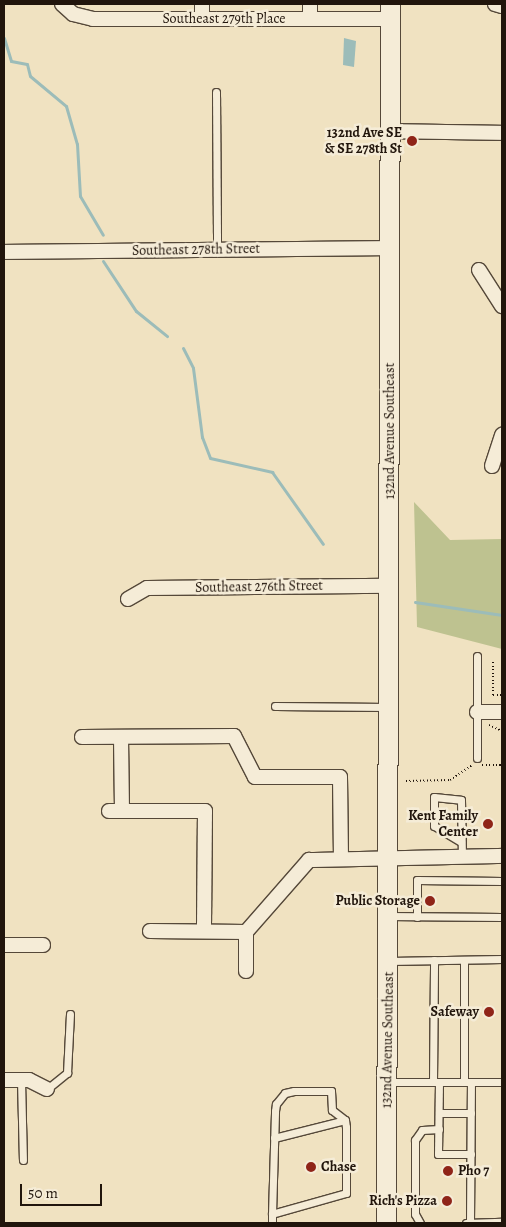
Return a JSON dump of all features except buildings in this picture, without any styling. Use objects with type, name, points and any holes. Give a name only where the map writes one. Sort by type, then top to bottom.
[{"type":"main road","name":"132nd Avenue Southeast","points":[[386,1223],[389,961],[387,858],[392,586],[389,248],[390,12]]},
{"type":"street","name":"Southeast 279th Place","points":[[62,4],[83,18],[310,19],[390,12]]},
{"type":"street","points":[[202,4],[202,19]]},
{"type":"street","points":[[310,4],[310,19]]},
{"type":"street","points":[[495,4],[502,6]]},
{"type":"street","points":[[390,131],[502,133]]},
{"type":"street","name":"Southeast 278th Street","points":[[4,252],[389,248]]},
{"type":"street","points":[[479,270],[502,306]]},
{"type":"street","points":[[492,466],[502,435]]},
{"type":"street","name":"Southeast 276th Street","points":[[128,598],[147,588],[392,586]]},
{"type":"street","points":[[477,712],[502,712]]},
{"type":"street","points":[[82,737],[234,736],[254,777],[340,777],[341,859]]},
{"type":"street","points":[[121,738],[115,811],[206,811],[204,931]]},
{"type":"street","points":[[246,970],[246,932],[309,860],[502,856]]},
{"type":"street","points":[[150,931],[246,932]]},
{"type":"street","points":[[4,945],[43,945]]},
{"type":"street","points":[[4,1080],[21,1080],[47,1089]]},
{"type":"lane","points":[[216,92],[218,250]]},
{"type":"lane","points":[[476,656],[477,758]]},
{"type":"lane","points":[[275,706],[390,707]]},
{"type":"lane","points":[[461,842],[434,826],[434,797],[461,800],[462,857]]},
{"type":"lane","points":[[417,917],[417,880],[502,881]]},
{"type":"lane","points":[[388,916],[502,917]]},
{"type":"lane","points":[[389,961],[502,959]]},
{"type":"lane","points":[[434,960],[436,1082],[439,1113],[438,1154],[470,1154]]},
{"type":"lane","points":[[464,960],[467,1082],[471,1113],[468,1222],[502,1222]]},
{"type":"lane","points":[[47,1089],[67,1073],[70,1014]]},
{"type":"lane","points":[[21,1080],[23,1160]]},
{"type":"lane","points":[[388,1082],[502,1082]]},
{"type":"lane","points":[[272,1223],[274,1138],[279,1098],[294,1091],[331,1091],[332,1110],[345,1120]]},
{"type":"lane","points":[[439,1113],[471,1113]]},
{"type":"lane","points":[[274,1138],[345,1120]]},
{"type":"lane","points":[[272,1214],[344,1196],[345,1120]]},
{"type":"lane","points":[[420,1223],[415,1214],[415,1140],[422,1130],[438,1129]]},
{"type":"path","points":[[493,662],[493,695],[502,695]]},
{"type":"path","points":[[406,780],[450,780],[471,766],[502,765]]},
{"type":"green space","points":[[414,502],[450,540],[502,539],[502,649],[417,627]]},
{"type":"water","points":[[344,38],[356,41],[354,67],[343,65]]},
{"type":"waterway","points":[[4,38],[11,61],[27,64],[30,76],[66,106],[77,144],[80,196],[103,235]]},
{"type":"waterway","points":[[103,261],[136,311],[167,336]]},
{"type":"waterway","points":[[183,348],[193,368],[202,437],[210,458],[272,472],[323,544]]},
{"type":"waterway","points":[[415,602],[502,615]]},
{"type":"place","name":"132nd Ave SE & SE 278th St","points":[[412,141]]},
{"type":"place","name":"Kent Family Center","points":[[488,824]]},
{"type":"place","name":"Public Storage","points":[[430,901]]},
{"type":"place","name":"Safeway","points":[[489,1012]]},
{"type":"place","name":"Chase","points":[[311,1167]]},
{"type":"place","name":"Pho 7","points":[[448,1171]]},
{"type":"place","name":"Rich's Pizza","points":[[447,1201]]}]
